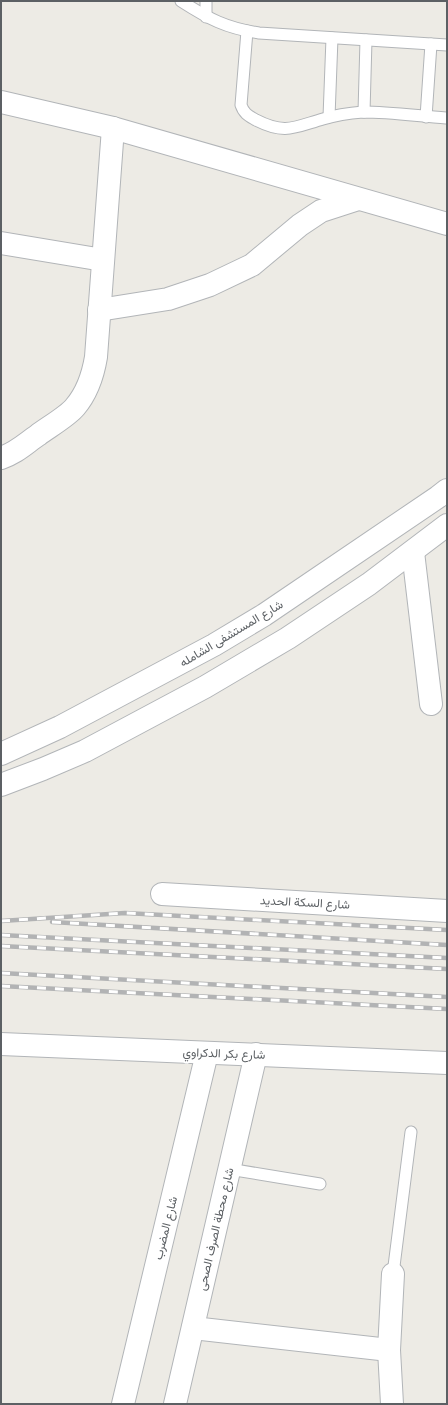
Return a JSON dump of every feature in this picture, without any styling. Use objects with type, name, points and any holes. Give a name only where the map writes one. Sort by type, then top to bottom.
[{"type":"street","points":[[1,102],[113,128],[447,224]]},
{"type":"street","points":[[1,458],[8,456],[22,448],[74,408],[90,381],[96,356],[113,128]]},
{"type":"street","points":[[99,310],[168,299],[210,285],[252,265],[300,225],[321,211],[358,198]]},
{"type":"street","points":[[1,243],[103,260]]},
{"type":"street","name":"شارع المستشفى الشامله","points":[[1,754],[60,727],[214,645],[264,615],[447,490]]},
{"type":"street","points":[[1,785],[86,751],[205,687],[288,638],[369,584],[447,525]]},
{"type":"street","points":[[413,552],[431,704]]},
{"type":"street","name":"شارع السكة الحديد","points":[[162,894],[447,911]]},
{"type":"street","name":"شارع بكر الدكراوي","points":[[1,1044],[447,1063]]},
{"type":"street","name":"شارع المضرب","points":[[123,1404],[207,1052]]},
{"type":"street","name":"شارع محطة الصرف الصحى","points":[[175,1404],[256,1054]]},
{"type":"street","points":[[392,1404],[389,1350],[394,1274]]},
{"type":"street","points":[[192,1328],[389,1350]]},
{"type":"lane","points":[[181,1],[206,17],[233,28],[247,31],[447,45]]},
{"type":"lane","points":[[206,1],[206,17]]},
{"type":"lane","points":[[247,31],[241,101],[245,113],[265,125],[288,129],[329,117],[364,112],[446,118]]},
{"type":"lane","points":[[329,117],[332,38]]},
{"type":"lane","points":[[364,112],[366,40]]},
{"type":"lane","points":[[426,116],[431,44]]},
{"type":"lane","points":[[394,1274],[411,1132]]},
{"type":"lane","points":[[229,1169],[320,1184]]},
{"type":"railway","points":[[1,921],[125,913],[447,930]]},
{"type":"railway","points":[[52,922],[447,945]]},
{"type":"railway","points":[[1,935],[447,958]]},
{"type":"railway","points":[[1,946],[447,969]]},
{"type":"railway","points":[[1,973],[447,997]]},
{"type":"railway","points":[[1,986],[447,1009]]}]
